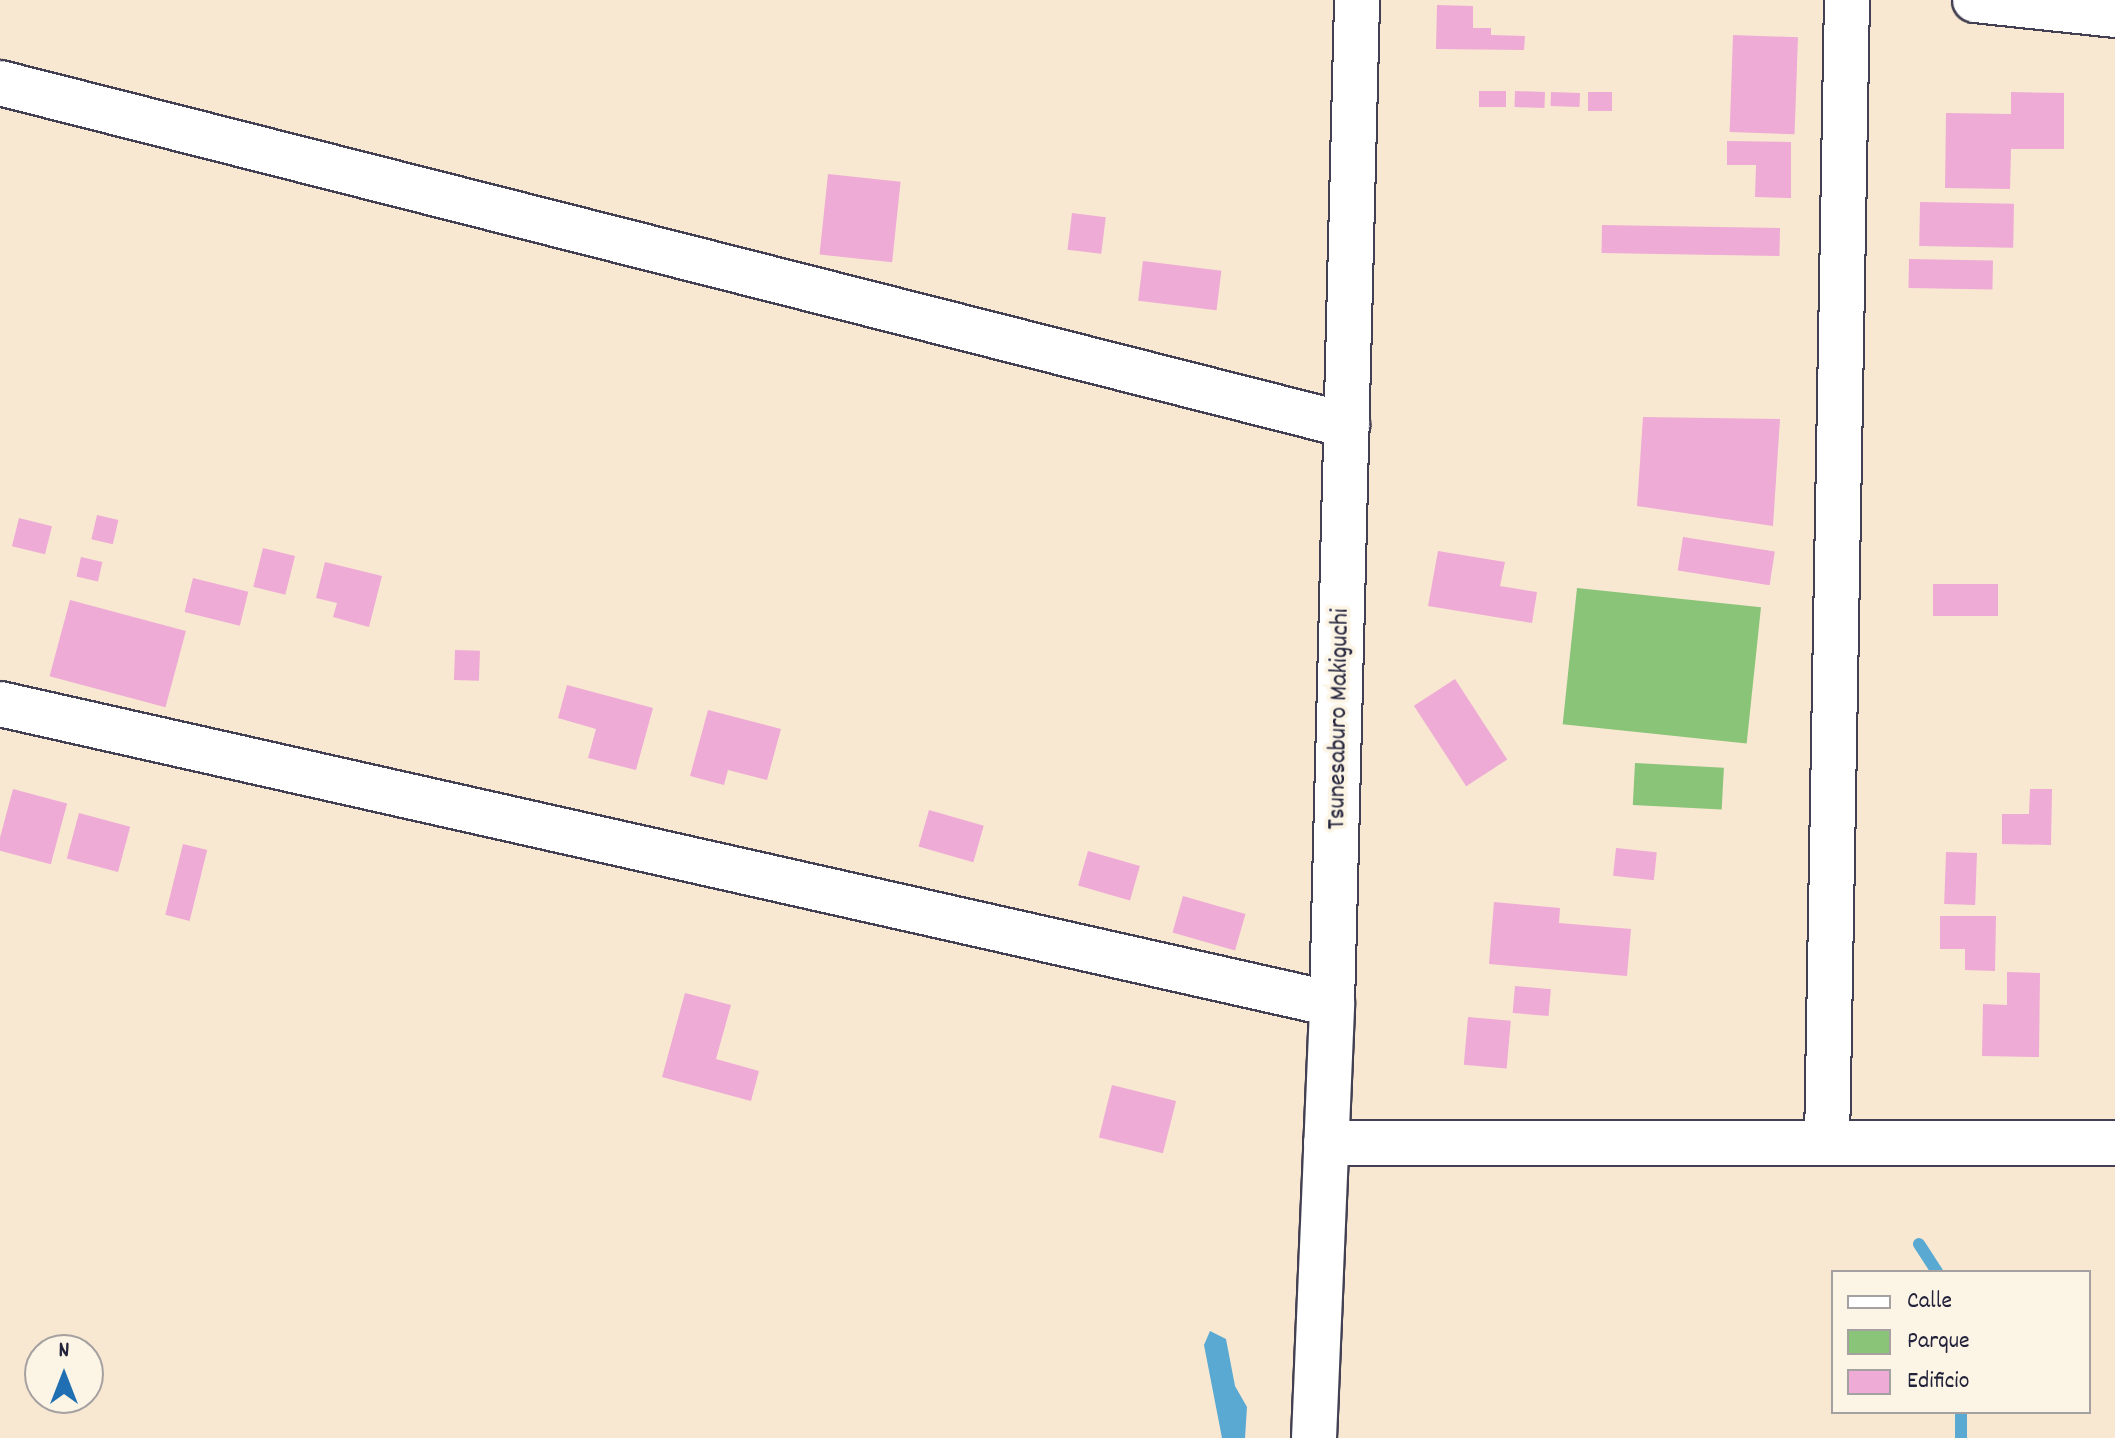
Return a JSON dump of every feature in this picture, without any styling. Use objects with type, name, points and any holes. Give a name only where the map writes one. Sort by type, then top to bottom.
[{"type":"street","name":"Tsunesaburo Makiguchi","points":[[1314,1438],[1332,1004],[1357,0]]},
{"type":"street","points":[[1827,1143],[1847,0]]},
{"type":"street","points":[[1975,0],[2115,15]]},
{"type":"street","points":[[0,83],[1347,425]]},
{"type":"street","points":[[0,704],[1332,1004]]},
{"type":"street","points":[[1326,1143],[2115,1143]]},
{"type":"green space","points":[[1577,588],[1761,607],[1747,744],[1563,724]]},
{"type":"green space","points":[[1635,763],[1724,768],[1722,810],[1633,805]]},
{"type":"water","points":[[1210,1331],[1226,1339],[1235,1386],[1247,1407],[1245,1438],[1222,1438],[1204,1345]]},
{"type":"building","points":[[1437,5],[1473,6],[1473,28],[1491,28],[1491,35],[1525,36],[1524,50],[1436,49]]},
{"type":"building","points":[[1733,35],[1798,37],[1795,134],[1730,132]]},
{"type":"building","points":[[1479,91],[1506,91],[1506,107],[1479,107]]},
{"type":"building","points":[[1515,91],[1545,92],[1544,108],[1514,107]]},
{"type":"building","points":[[1551,92],[1580,93],[1579,107],[1551,106]]},
{"type":"building","points":[[1588,92],[1612,92],[1612,111],[1588,111]]},
{"type":"building","points":[[2011,92],[2064,93],[2064,149],[2011,149],[2010,189],[1945,188],[1946,113],[2011,114]]},
{"type":"building","points":[[1727,141],[1791,142],[1791,198],[1755,197],[1756,165],[1727,165]]},
{"type":"building","points":[[828,174],[901,182],[892,262],[820,255]]},
{"type":"building","points":[[1920,202],[2014,204],[2013,248],[1919,246]]},
{"type":"building","points":[[1072,213],[1106,217],[1101,254],[1067,250]]},
{"type":"building","points":[[1602,225],[1780,228],[1779,256],[1602,253]]},
{"type":"building","points":[[1909,259],[1993,260],[1992,289],[1908,288]]},
{"type":"building","points":[[1143,261],[1221,271],[1217,310],[1138,301]]},
{"type":"building","points":[[1643,417],[1780,419],[1773,526],[1637,506]]},
{"type":"building","points":[[97,515],[118,520],[113,544],[91,539]]},
{"type":"building","points":[[19,518],[52,526],[45,554],[12,546]]},
{"type":"building","points":[[1683,537],[1775,552],[1770,585],[1678,571]]},
{"type":"building","points":[[263,548],[295,556],[285,595],[253,587]]},
{"type":"building","points":[[1438,551],[1505,562],[1500,586],[1537,592],[1532,623],[1428,606]]},
{"type":"building","points":[[81,557],[102,562],[98,581],[77,576]]},
{"type":"building","points":[[325,562],[382,576],[369,627],[333,617],[337,603],[316,598]]},
{"type":"building","points":[[193,578],[248,592],[240,626],[185,612]]},
{"type":"building","points":[[1933,584],[1998,584],[1998,616],[1933,616]]},
{"type":"building","points":[[70,600],[186,631],[165,707],[50,676]]},
{"type":"building","points":[[455,650],[480,651],[479,681],[454,680]]},
{"type":"building","points":[[1455,679],[1507,760],[1466,786],[1414,706]]},
{"type":"building","points":[[567,685],[653,708],[636,770],[588,758],[596,729],[558,718]]},
{"type":"building","points":[[708,710],[781,729],[767,780],[728,770],[724,785],[690,776]]},
{"type":"building","points":[[13,789],[67,803],[51,864],[0,851],[0,838]]},
{"type":"building","points":[[2030,789],[2052,789],[2051,845],[2002,844],[2002,814],[2029,814]]},
{"type":"building","points":[[929,810],[984,826],[973,862],[919,847]]},
{"type":"building","points":[[79,813],[130,827],[118,872],[67,858]]},
{"type":"building","points":[[183,844],[207,850],[190,921],[165,915]]},
{"type":"building","points":[[1616,848],[1657,852],[1654,880],[1613,876]]},
{"type":"building","points":[[1088,851],[1140,866],[1130,900],[1078,886]]},
{"type":"building","points":[[1946,852],[1977,853],[1975,905],[1944,904]]},
{"type":"building","points":[[1183,896],[1245,914],[1235,950],[1173,933]]},
{"type":"building","points":[[1494,902],[1560,908],[1559,923],[1631,929],[1627,976],[1489,964]]},
{"type":"building","points":[[1940,916],[1996,916],[1995,971],[1965,970],[1965,949],[1940,949]]},
{"type":"building","points":[[2007,972],[2040,973],[2039,1057],[1982,1056],[1983,1004],[2007,1005]]},
{"type":"building","points":[[1515,986],[1551,989],[1549,1016],[1513,1013]]},
{"type":"building","points":[[685,993],[731,1005],[716,1059],[759,1071],[751,1101],[662,1077]]},
{"type":"building","points":[[1468,1017],[1511,1021],[1507,1069],[1464,1065]]},
{"type":"building","points":[[1112,1085],[1176,1101],[1163,1153],[1099,1137]]},
{"type":"waterway","points":[[1919,1244],[1936,1270]]},
{"type":"waterway","points":[[1961,1414],[1961,1438]]}]
